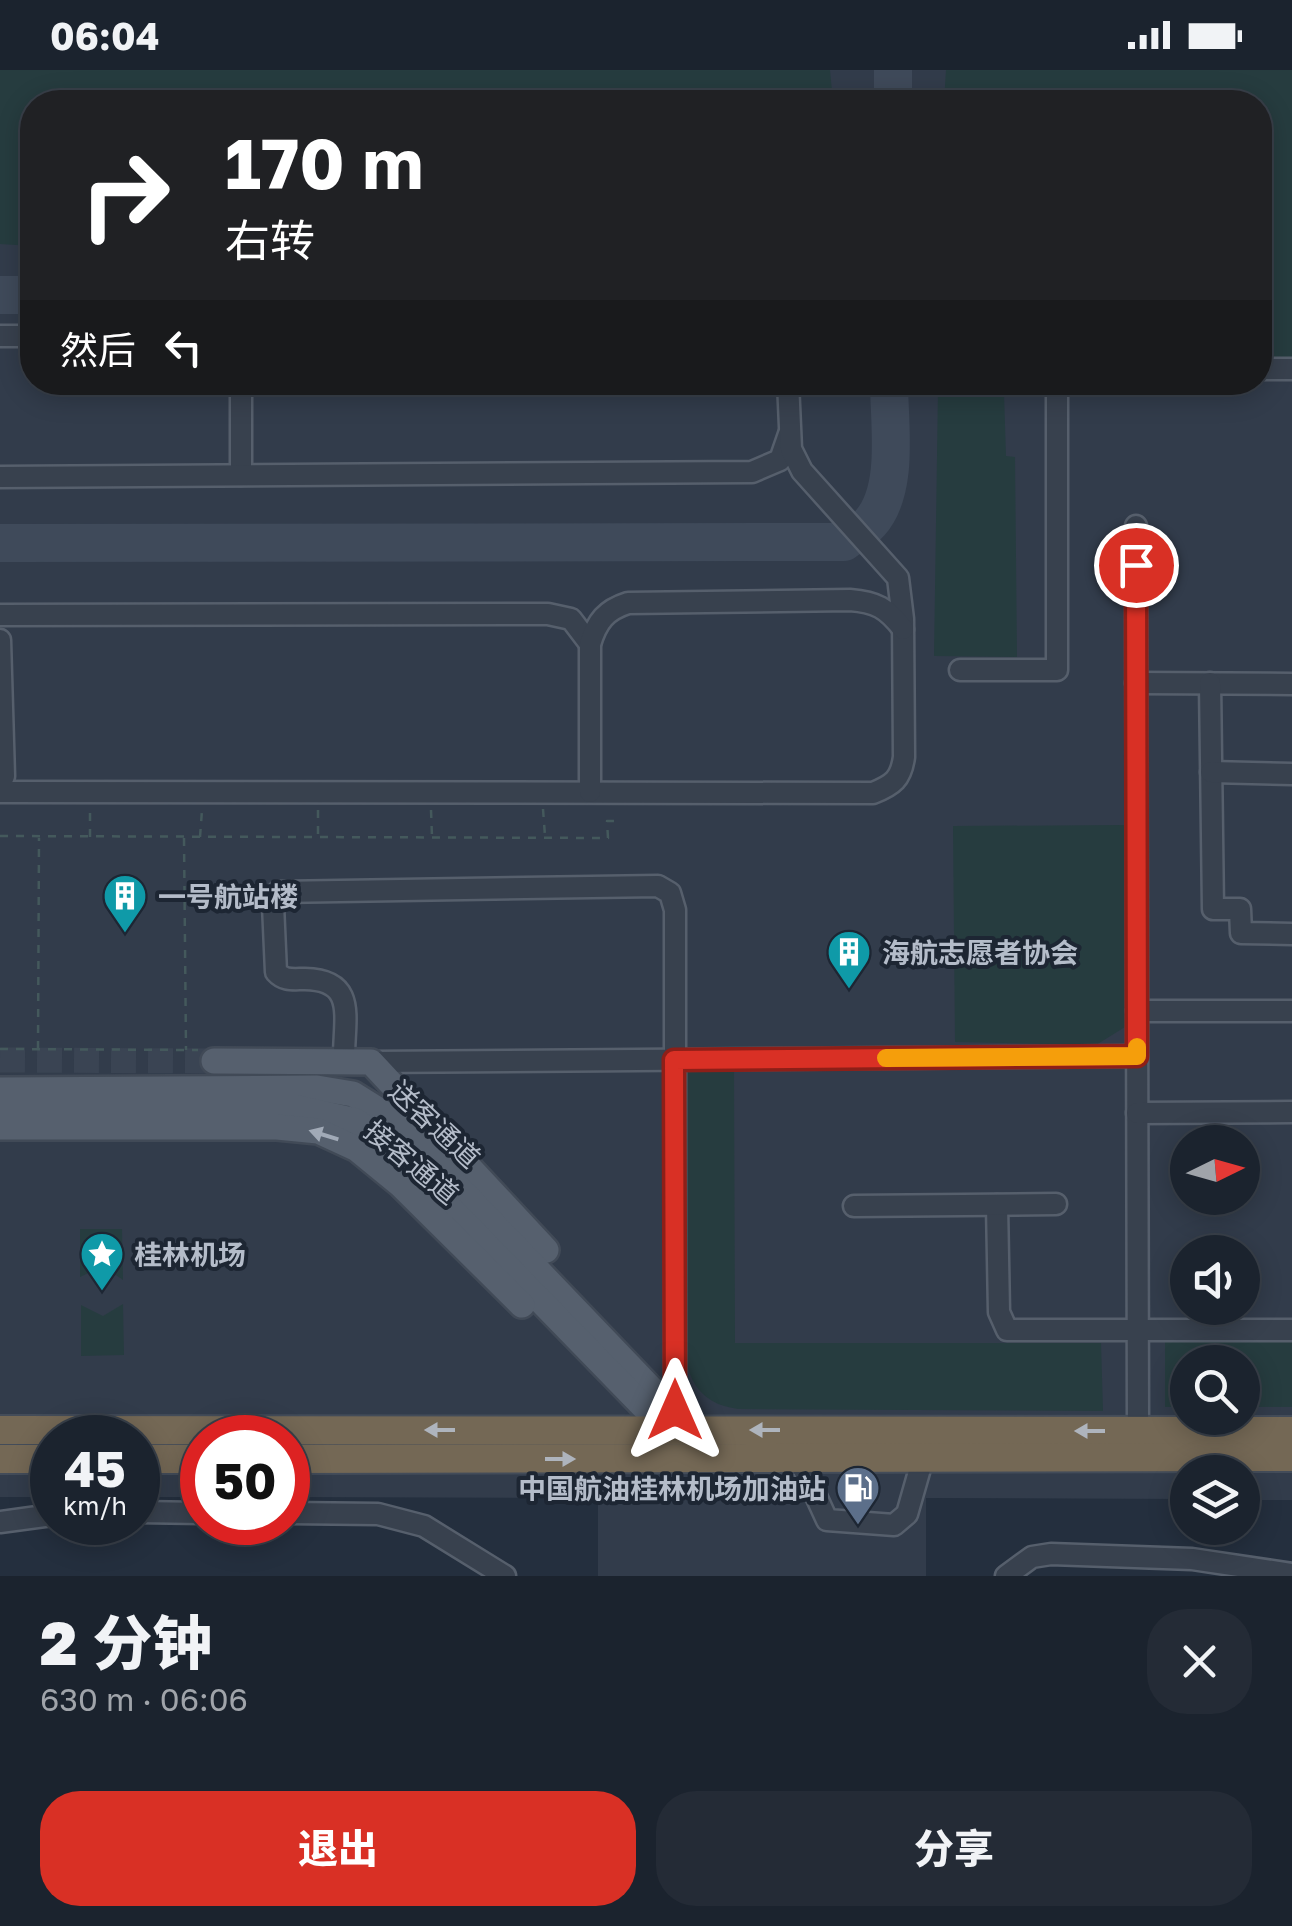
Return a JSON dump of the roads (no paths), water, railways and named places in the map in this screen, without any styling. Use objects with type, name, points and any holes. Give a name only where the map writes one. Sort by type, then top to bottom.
[{"type":"highway","points":[[0,1430],[677,1416],[1292,1431]]},
{"type":"highway","points":[[310,1459],[1292,1457]]},
{"type":"highway","points":[[0,1459],[30,1459]]},
{"type":"main road","points":[[207,1055],[371,1062]]},
{"type":"main road","name":"接客通道","points":[[371,1062],[677,1416]]},
{"type":"main road","name":"送客通道","points":[[0,1090],[344,1091],[372,1103],[392,1119],[612,1374],[677,1416]]},
{"type":"main road","name":"送客通道","points":[[0,1108],[298,1108],[356,1121],[386,1142],[489,1232],[677,1416],[706,1458]]},
{"type":"main road","name":"接客通道","points":[[0,1127],[277,1127],[328,1135],[357,1149],[400,1184],[564,1347],[612,1374]]},
{"type":"street","points":[[241,395],[241,476]]},
{"type":"street","points":[[42,615],[17,626],[1,644],[6,786],[873,792],[893,784],[902,773],[904,757],[903,628],[898,578],[802,471],[791,449],[789,395]]},
{"type":"street","points":[[960,670],[1056,670],[1057,395]]},
{"type":"street","points":[[0,477],[752,472],[780,460],[790,432]]},
{"type":"street","points":[[1136,526],[1138,1430]]},
{"type":"street","points":[[590,792],[590,644],[596,625],[610,608],[628,602],[875,602],[890,611],[903,628]]},
{"type":"street","points":[[0,614],[548,614],[571,619],[590,644]]},
{"type":"street","points":[[1136,683],[1292,684]]},
{"type":"street","points":[[1210,683],[1213,909],[1240,910],[1241,933],[1292,934]]},
{"type":"street","points":[[1211,772],[1292,774]]},
{"type":"street","points":[[344,1062],[343,998],[338,986],[327,980],[284,978],[276,972],[273,905],[280,892],[663,888],[674,901],[677,1416]]},
{"type":"street","points":[[1137,1011],[1292,1011]]},
{"type":"street","points":[[371,1062],[1137,1056]]},
{"type":"street","points":[[1137,1113],[1292,1112]]},
{"type":"street","points":[[854,1206],[1056,1204]]},
{"type":"street","points":[[997,1205],[999,1312],[1004,1328],[1017,1333],[1292,1330]]},
{"type":"street","points":[[799,1460],[826,1520],[894,1526],[908,1514],[923,1458]]},
{"type":"street","points":[[310,1513],[378,1514],[424,1526],[505,1576]]},
{"type":"street","points":[[0,1522],[30,1519]]},
{"type":"street","points":[[1006,1576],[1032,1557],[1051,1554],[1192,1558],[1292,1574]]},
{"type":"tunnel","points":[[0,1060],[214,1061]]},
{"type":"place","name":"一号航站楼","points":[[125,934]]},
{"type":"place","name":"海航志愿者协会","points":[[849,990]]},
{"type":"place","name":"桂林机场","points":[[102,1292]]},
{"type":"place","name":"中国航油桂林机场加油站","points":[[858,1526]]}]
